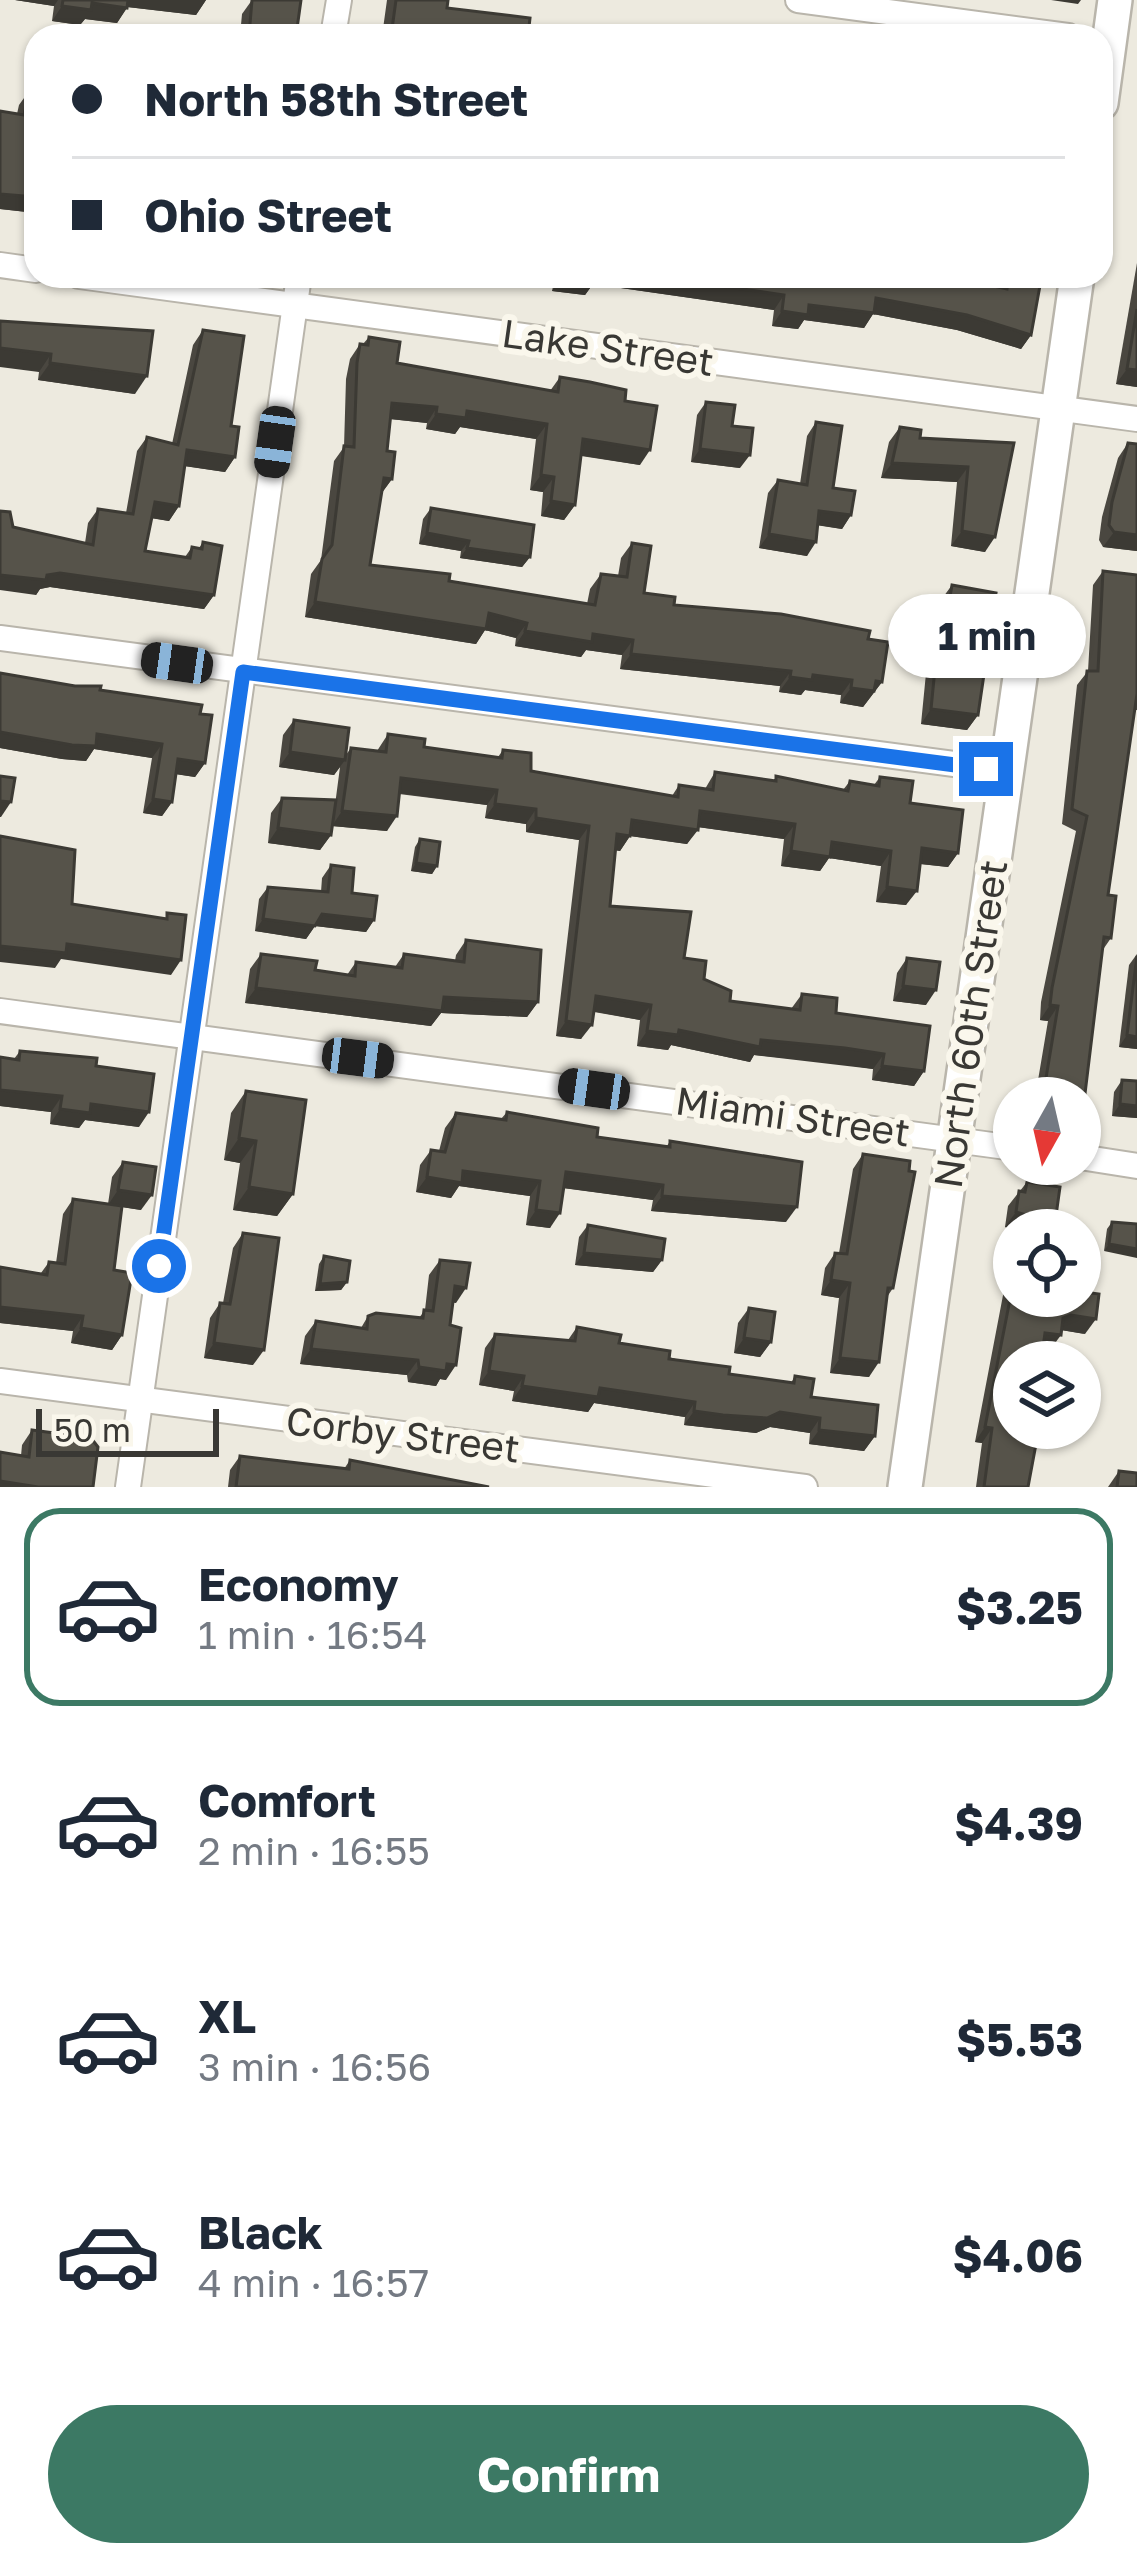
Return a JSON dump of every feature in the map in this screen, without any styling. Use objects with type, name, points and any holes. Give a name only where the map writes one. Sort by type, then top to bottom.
[{"type":"street","points":[[797,0],[978,24]]},
{"type":"street","name":"Lake Street","points":[[168,288],[1137,418]]},
{"type":"street","points":[[128,1487],[296,288]]},
{"type":"street","name":"North 60th Street","points":[[905,1487],[1075,288]]},
{"type":"street","points":[[0,638],[1007,771]]},
{"type":"street","name":"Miami Street","points":[[0,1011],[993,1144]]},
{"type":"street","points":[[1101,1160],[1137,1166]]},
{"type":"street","name":"Corby Street","points":[[0,1381],[805,1487]]},
{"type":"building","points":[[63,0],[128,0],[127,8],[92,3],[91,10],[62,6]]},
{"type":"building","points":[[252,0],[301,0],[298,24],[250,24]]},
{"type":"building","points":[[396,0],[448,0],[447,8],[530,18],[529,24],[393,24]]},
{"type":"building","points":[[0,111],[24,115],[24,196],[0,194]]},
{"type":"building","points":[[735,288],[1040,288],[1031,335],[967,315],[876,298],[874,313],[809,305],[808,315],[782,311],[784,295]]},
{"type":"building","points":[[1137,309],[1137,370],[1127,369]]},
{"type":"building","points":[[0,321],[153,331],[147,376],[50,363],[51,354],[0,348]]},
{"type":"building","points":[[203,330],[244,336],[231,426],[239,427],[235,457],[187,450],[179,506],[155,502],[145,551],[190,558],[192,547],[202,549],[203,542],[222,546],[214,595],[60,573],[47,575],[46,580],[0,575],[0,511],[10,512],[13,527],[93,545],[98,509],[133,514],[147,437],[178,445]]},
{"type":"building","points":[[369,337],[400,342],[397,363],[558,392],[560,377],[626,390],[625,401],[657,406],[650,450],[583,439],[575,505],[551,501],[554,477],[541,475],[547,424],[467,411],[466,418],[436,414],[437,407],[392,403],[387,451],[395,452],[392,479],[384,478],[370,565],[450,574],[449,581],[595,605],[601,574],[627,577],[632,543],[651,546],[644,593],[675,597],[674,605],[781,614],[870,631],[868,639],[888,642],[882,682],[876,681],[874,691],[851,688],[852,680],[813,675],[812,680],[790,677],[791,671],[631,654],[633,640],[593,634],[592,642],[525,631],[527,623],[489,613],[486,629],[315,602],[322,559],[332,545],[344,446],[354,447],[360,344],[368,345]]},
{"type":"building","points":[[706,402],[735,405],[732,426],[753,428],[750,455],[700,449]]},
{"type":"building","points":[[816,422],[842,426],[833,488],[855,491],[851,515],[819,511],[816,542],[769,534],[778,480],[807,485]]},
{"type":"building","points":[[900,427],[921,430],[920,438],[1014,443],[995,537],[962,531],[968,467],[892,463]]},
{"type":"building","points":[[1128,443],[1137,444],[1137,535],[1114,532],[1109,525]]},
{"type":"building","points":[[431,508],[534,525],[530,557],[467,548],[469,541],[427,533]]},
{"type":"building","points":[[1103,571],[1137,575],[1137,694],[1108,895],[1116,896],[1111,938],[1104,937],[1087,1077],[1046,1077],[1058,1006],[1050,1005],[1052,988],[1087,816],[1072,809],[1087,671],[1098,671]]},
{"type":"building","points":[[952,585],[996,593],[978,715],[931,709],[938,638],[930,636],[933,618],[946,620]]},
{"type":"building","points":[[0,673],[202,705],[200,714],[212,715],[205,763],[178,759],[172,802],[153,799],[162,744],[97,734],[96,746],[72,745],[0,732]]},
{"type":"building","points":[[294,720],[349,728],[345,760],[290,752]]},
{"type":"building","points":[[388,734],[425,739],[424,747],[502,758],[503,750],[531,753],[531,771],[678,797],[679,785],[713,790],[715,772],[776,781],[776,776],[848,791],[850,781],[879,786],[880,777],[913,781],[910,803],[963,810],[958,853],[922,848],[917,891],[887,887],[891,851],[832,842],[830,857],[791,851],[795,824],[700,811],[698,830],[632,820],[630,836],[617,834],[610,906],[691,912],[684,958],[706,961],[704,979],[731,991],[730,1001],[800,1010],[802,994],[837,998],[836,1013],[930,1026],[924,1071],[882,1066],[884,1054],[845,1048],[761,1040],[760,1047],[679,1030],[678,1035],[647,1031],[651,1005],[596,996],[592,1025],[566,1021],[589,826],[536,818],[536,809],[495,804],[497,790],[401,778],[397,816],[342,811],[351,748],[386,752]]},
{"type":"building","points":[[0,776],[15,778],[11,802],[0,801]]},
{"type":"building","points":[[282,798],[336,800],[331,835],[278,828]]},
{"type":"building","points":[[0,836],[75,850],[72,904],[167,919],[167,913],[186,915],[181,960],[67,944],[66,953],[0,946]]},
{"type":"building","points":[[420,839],[440,842],[437,866],[416,863]]},
{"type":"building","points":[[331,865],[354,868],[352,893],[377,896],[374,920],[322,914],[315,926],[263,919],[268,887],[328,892]]},
{"type":"building","points":[[466,940],[541,950],[538,1002],[444,997],[442,1011],[256,988],[261,954],[317,961],[315,970],[355,976],[356,962],[402,968],[404,954],[464,962]]},
{"type":"building","points":[[1137,956],[1137,1037],[1127,1035]]},
{"type":"building","points":[[907,958],[940,962],[936,990],[903,986]]},
{"type":"building","points":[[20,1051],[97,1058],[96,1066],[154,1074],[149,1112],[91,1104],[90,1113],[60,1109],[62,1096],[0,1090],[0,1057],[19,1060]]},
{"type":"building","points":[[1122,1080],[1137,1081],[1137,1106],[1120,1104]]},
{"type":"building","points":[[246,1091],[306,1100],[293,1194],[249,1187],[256,1141],[239,1138]]},
{"type":"building","points":[[507,1112],[598,1128],[597,1137],[670,1147],[670,1141],[802,1162],[797,1207],[662,1196],[663,1185],[566,1172],[560,1213],[536,1210],[540,1181],[463,1171],[462,1183],[427,1177],[431,1150],[445,1152],[456,1113],[506,1120]]},
{"type":"building","points":[[863,1154],[910,1161],[909,1171],[915,1172],[893,1288],[888,1288],[879,1362],[840,1358],[850,1283],[831,1280],[835,1253],[847,1254]]},
{"type":"building","points":[[123,1162],[156,1167],[152,1195],[118,1190]]},
{"type":"building","points":[[1026,1185],[1060,1187],[1057,1209],[1016,1209],[1019,1191],[1025,1192]]},
{"type":"building","points":[[73,1199],[122,1206],[114,1270],[132,1273],[122,1335],[81,1328],[83,1316],[0,1307],[0,1267],[47,1275],[49,1262],[65,1264]]},
{"type":"building","points":[[1112,1222],[1137,1224],[1137,1249],[1109,1244]]},
{"type":"building","points":[[588,1225],[665,1239],[662,1260],[584,1253]]},
{"type":"building","points":[[243,1233],[279,1238],[264,1350],[214,1343],[220,1303],[230,1304]]},
{"type":"building","points":[[324,1256],[350,1261],[347,1282],[320,1284]]},
{"type":"building","points":[[440,1260],[470,1263],[466,1288],[455,1286],[450,1325],[461,1328],[456,1365],[447,1364],[446,1371],[419,1367],[418,1360],[311,1349],[316,1321],[367,1329],[368,1316],[376,1313],[423,1318],[424,1310],[433,1311]]},
{"type":"building","points":[[749,1308],[775,1312],[771,1342],[744,1338]]},
{"type":"building","points":[[1007,1317],[1066,1317],[1061,1335],[1045,1333],[1044,1341],[1002,1341]]},
{"type":"building","points":[[577,1327],[621,1335],[619,1343],[670,1351],[669,1359],[730,1367],[729,1374],[794,1383],[795,1376],[814,1379],[811,1397],[878,1405],[875,1436],[819,1430],[820,1418],[780,1412],[767,1418],[723,1415],[694,1411],[695,1402],[600,1388],[598,1397],[522,1386],[524,1376],[489,1371],[495,1334],[575,1341]]},
{"type":"building","points":[[993,1386],[993,1449],[1035,1449],[1028,1487],[984,1487],[992,1428],[985,1427]]},
{"type":"building","points":[[32,1430],[91,1438],[98,1447],[93,1487],[0,1481],[0,1452],[29,1457]]},
{"type":"building","points":[[240,1456],[349,1469],[350,1460],[489,1487],[236,1487]]},
{"type":"building","points":[[1119,1471],[1137,1473],[1137,1487],[1117,1487]]},
{"type":"route","points":[[159,1266],[243,672],[986,769]]}]
